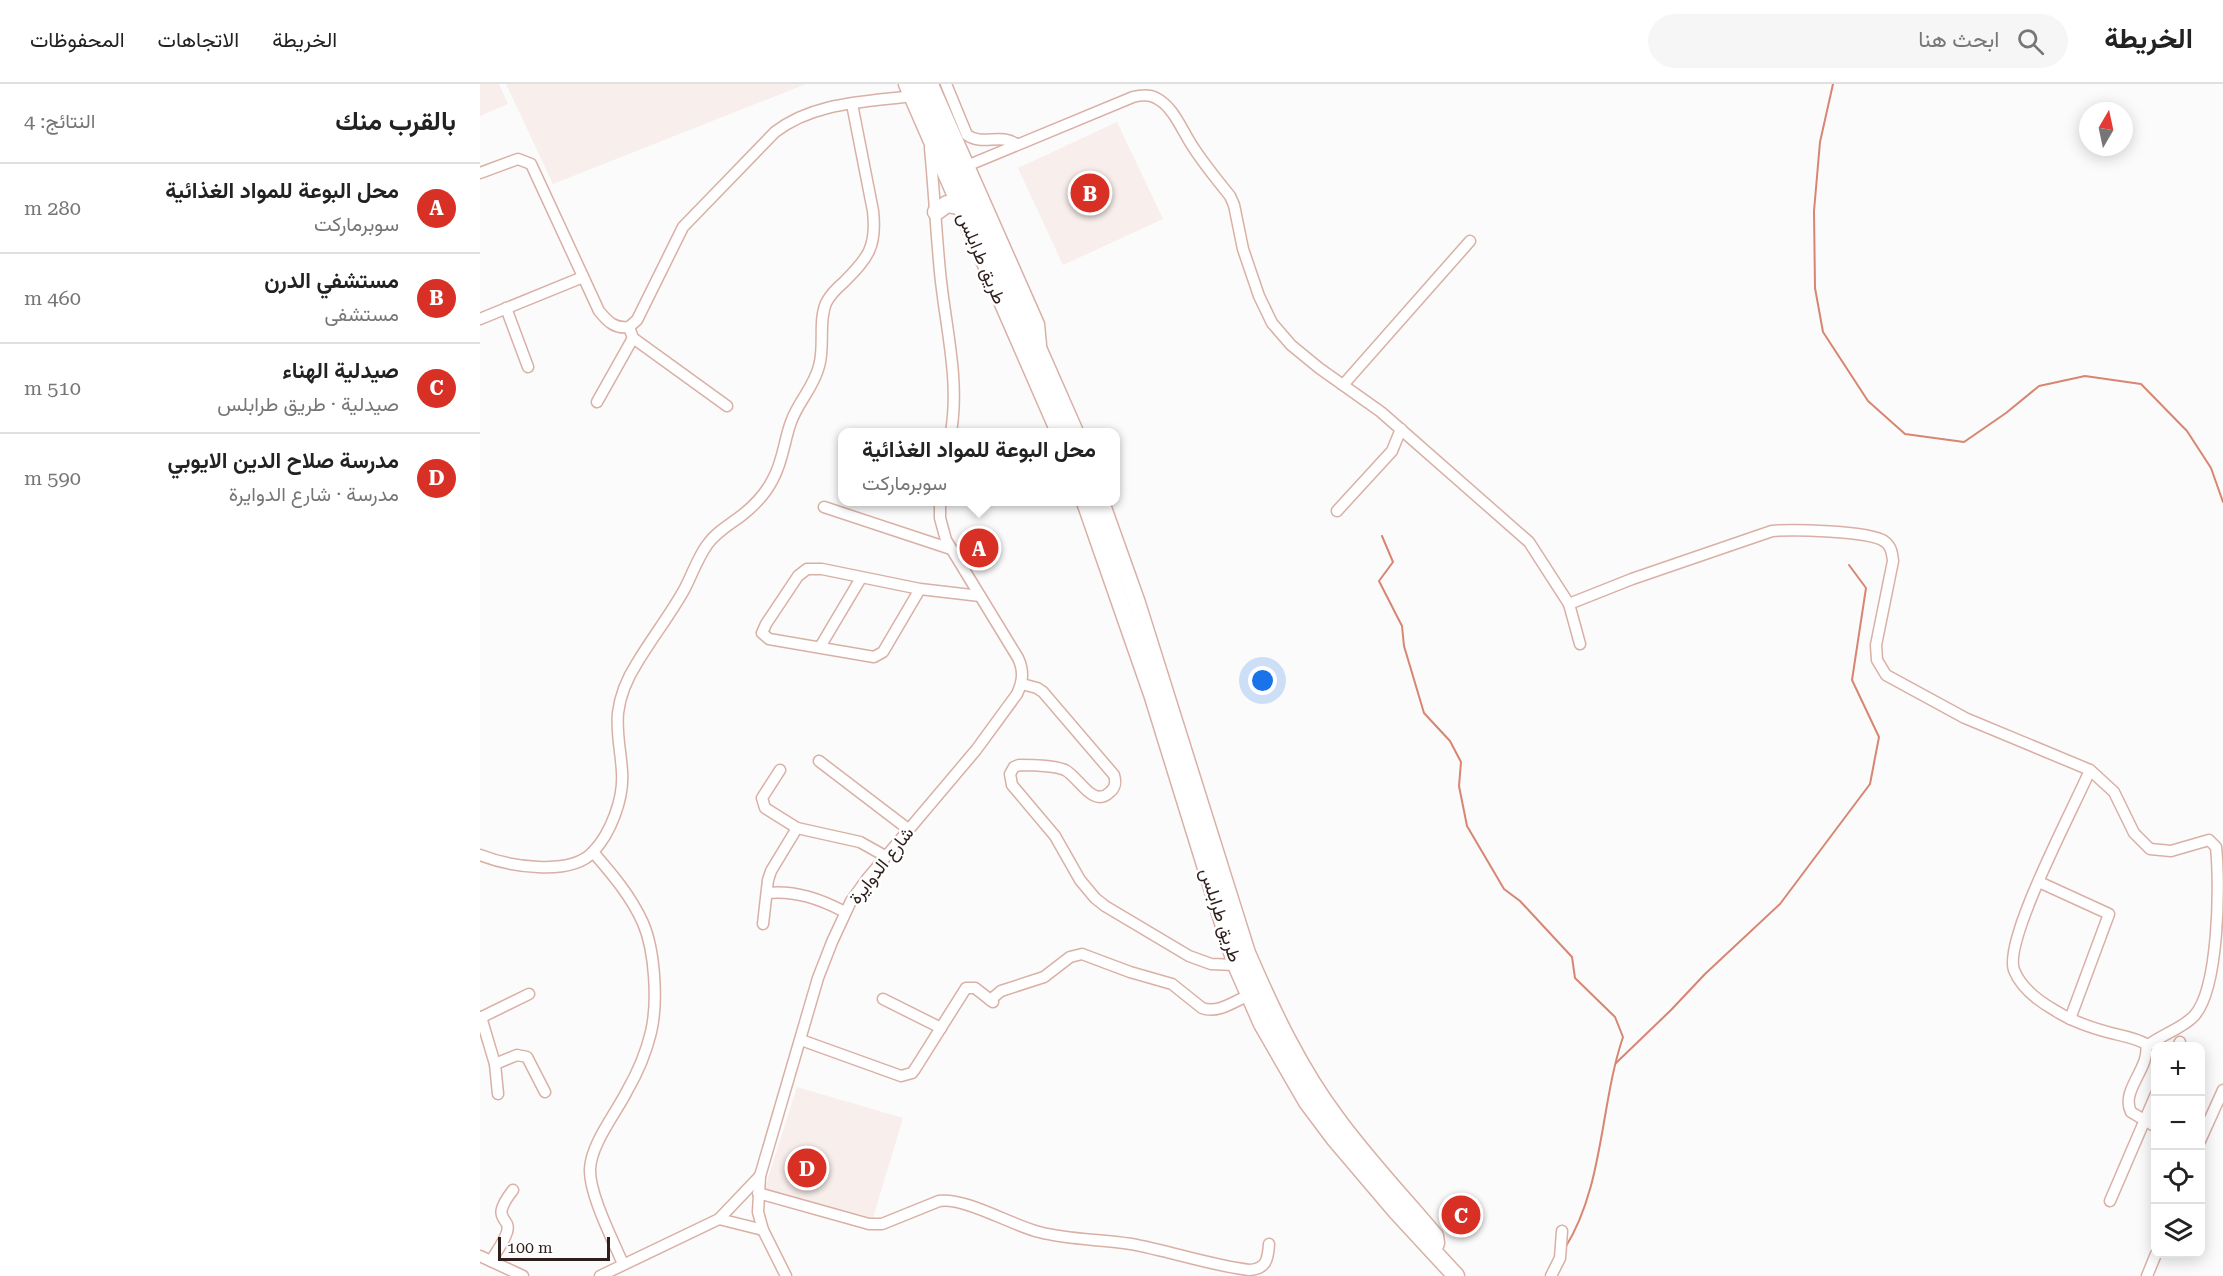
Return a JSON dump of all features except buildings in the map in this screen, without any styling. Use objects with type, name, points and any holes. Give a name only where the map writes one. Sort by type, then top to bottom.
[{"type":"highway","name":"طريق طرابلس","points":[[914,88],[929,135],[1057,428]]},
{"type":"highway","points":[[914,88],[1041,354],[1073,428]]},
{"type":"highway","points":[[936,212],[946,204],[960,206]]},
{"type":"highway","name":"طريق طرابلس","points":[[1087,506],[1152,694],[1236,965],[1262,1024],[1307,1102],[1334,1138],[1456,1276]]},
{"type":"highway","points":[[1103,506],[1137,603],[1252,964],[1271,1008],[1313,1084],[1336,1119],[1435,1236],[1436,1243],[1432,1250]]},
{"type":"street","points":[[933,84],[1039,324],[1041,354]]},
{"type":"street","points":[[946,84],[967,135],[978,140],[1005,139],[1016,144]]},
{"type":"street","points":[[597,402],[683,226],[766,140],[783,126],[803,115],[914,88]]},
{"type":"street","points":[[969,165],[1133,97],[1143,95],[1155,97],[1164,103],[1172,111],[1194,148],[1230,196],[1243,249],[1259,296],[1272,322],[1291,345],[1401,429],[1490,510],[1529,542],[1569,604],[1580,644]]},
{"type":"street","points":[[480,855],[516,865],[536,867],[567,864],[584,859],[593,852],[609,825],[622,788],[618,712],[622,695],[631,675],[683,592],[707,545],[716,535],[753,506],[773,479],[779,467],[790,423],[816,377],[820,364],[825,306],[833,293],[861,265],[872,245],[873,211],[852,104]]},
{"type":"street","points":[[929,135],[940,272],[953,380],[951,428]]},
{"type":"street","points":[[480,173],[518,159],[531,164],[604,318],[631,333],[727,406]]},
{"type":"street","points":[[1343,385],[1470,241]]},
{"type":"street","points":[[480,319],[583,277]]},
{"type":"street","points":[[506,308],[528,367]]},
{"type":"street","points":[[1337,510],[1392,451],[1401,429]]},
{"type":"street","points":[[940,506],[941,524],[951,549],[1018,658],[1023,675],[1022,684],[1043,692],[1114,775],[1115,785],[1104,796],[1098,797],[1087,791],[1071,773],[1061,769],[1019,765],[1014,767],[1010,774],[1012,785],[1055,836],[1080,880],[1095,898],[1189,956],[1211,964],[1236,965]]},
{"type":"street","points":[[824,507],[951,549]]},
{"type":"street","points":[[1569,604],[1632,579],[1772,531],[1855,534],[1881,539],[1892,550],[1893,561],[1876,645],[1877,660],[1886,675],[1965,718],[2090,770],[2114,792],[2134,833],[2150,849],[2170,851],[2209,840],[2216,847],[2218,906],[2210,983],[2203,1003],[2194,1017],[2159,1037],[2147,1047],[2145,1060],[2127,1102],[2131,1112],[2151,1124]]},
{"type":"street","points":[[920,589],[879,655],[868,657],[764,637],[763,628],[798,576],[807,569],[822,569],[920,589],[980,596]]},
{"type":"street","points":[[820,647],[861,578]]},
{"type":"street","name":"شارع الدوايرة","points":[[786,1276],[763,1230],[758,1212],[758,1193],[760,1176],[818,978],[851,901],[885,856],[976,750],[1022,684]]},
{"type":"street","points":[[819,761],[908,829]]},
{"type":"street","points":[[780,770],[764,793],[765,807],[797,828],[860,842],[885,856]]},
{"type":"street","points":[[2090,770],[2024,914],[2014,945],[2012,960],[2014,971],[2019,980],[2037,999],[2070,1019],[2094,1029],[2141,1041],[2147,1047]]},
{"type":"street","points":[[763,924],[771,871],[797,828]]},
{"type":"street","points":[[593,852],[630,900],[644,924],[652,962],[654,992],[652,1029],[644,1057],[599,1141],[590,1170],[597,1201],[623,1264]]},
{"type":"street","points":[[2039,882],[2109,915],[2070,1019]]},
{"type":"street","points":[[767,893],[778,892],[815,898],[845,912]]},
{"type":"street","points":[[801,1040],[907,1076],[915,1069],[966,988],[975,988],[991,1001],[998,993],[1044,977],[1070,957],[1082,954],[1172,984],[1202,1008],[1208,1010],[1219,1009],[1249,994]]},
{"type":"street","points":[[498,1094],[495,1064],[480,1018],[529,994]]},
{"type":"street","points":[[883,999],[941,1028]]},
{"type":"street","points":[[495,1064],[517,1054],[527,1057],[544,1092]]},
{"type":"street","points":[[2205,1130],[2223,1090]]},
{"type":"street","points":[[2110,1201],[2155,1096]]},
{"type":"street","points":[[600,1276],[719,1219],[760,1176]]},
{"type":"street","points":[[491,1261],[507,1232],[507,1225],[500,1215],[501,1208],[513,1190]]},
{"type":"street","points":[[758,1193],[868,1224],[882,1224],[939,1201],[948,1200],[1040,1233],[1144,1246],[1248,1270],[1258,1269],[1266,1264],[1269,1244]]},
{"type":"street","points":[[719,1219],[763,1230]]},
{"type":"street","points":[[1551,1276],[1560,1258],[1562,1231]]},
{"type":"street","points":[[480,1256],[523,1276]]},
{"type":"street","points":[[2147,1276],[2154,1258]]},
{"type":"shaded area","points":[[480,84],[499,84],[508,104],[480,116]]},
{"type":"shaded area","points":[[506,84],[806,84],[553,184]]},
{"type":"shaded area","points":[[1117,122],[1163,219],[1063,265],[1018,168]]},
{"type":"shaded area","points":[[797,1087],[903,1118],[873,1218],[765,1188]]},
{"type":"waterway","points":[[1833,84],[1820,142],[1814,211],[1815,288],[1823,332],[1868,401],[1905,434],[1964,442],[2006,413],[2039,386],[2085,376],[2141,384],[2187,431],[2211,468],[2223,502]]},
{"type":"waterway","points":[[1382,536],[1393,562],[1379,581],[1402,626],[1404,646],[1424,713],[1450,741],[1461,762],[1459,786],[1467,826],[1504,889],[1520,901],[1572,957],[1575,978],[1615,1017],[1623,1037],[1587,1198],[1578,1224],[1565,1248]]},
{"type":"waterway","points":[[1616,1063],[1705,974],[1780,904],[1870,784],[1879,737],[1852,680],[1866,588],[1849,565]]},
{"type":"place","name":"مستشفي الدرن","points":[[1090,193]]},
{"type":"place","name":"محل البوعة للمواد الغذائية","points":[[979,548]]},
{"type":"place","name":"مدرسة صلاح الدين الايوبي","points":[[807,1168]]},
{"type":"place","name":"صيدلية الهناء","points":[[1461,1215]]}]
